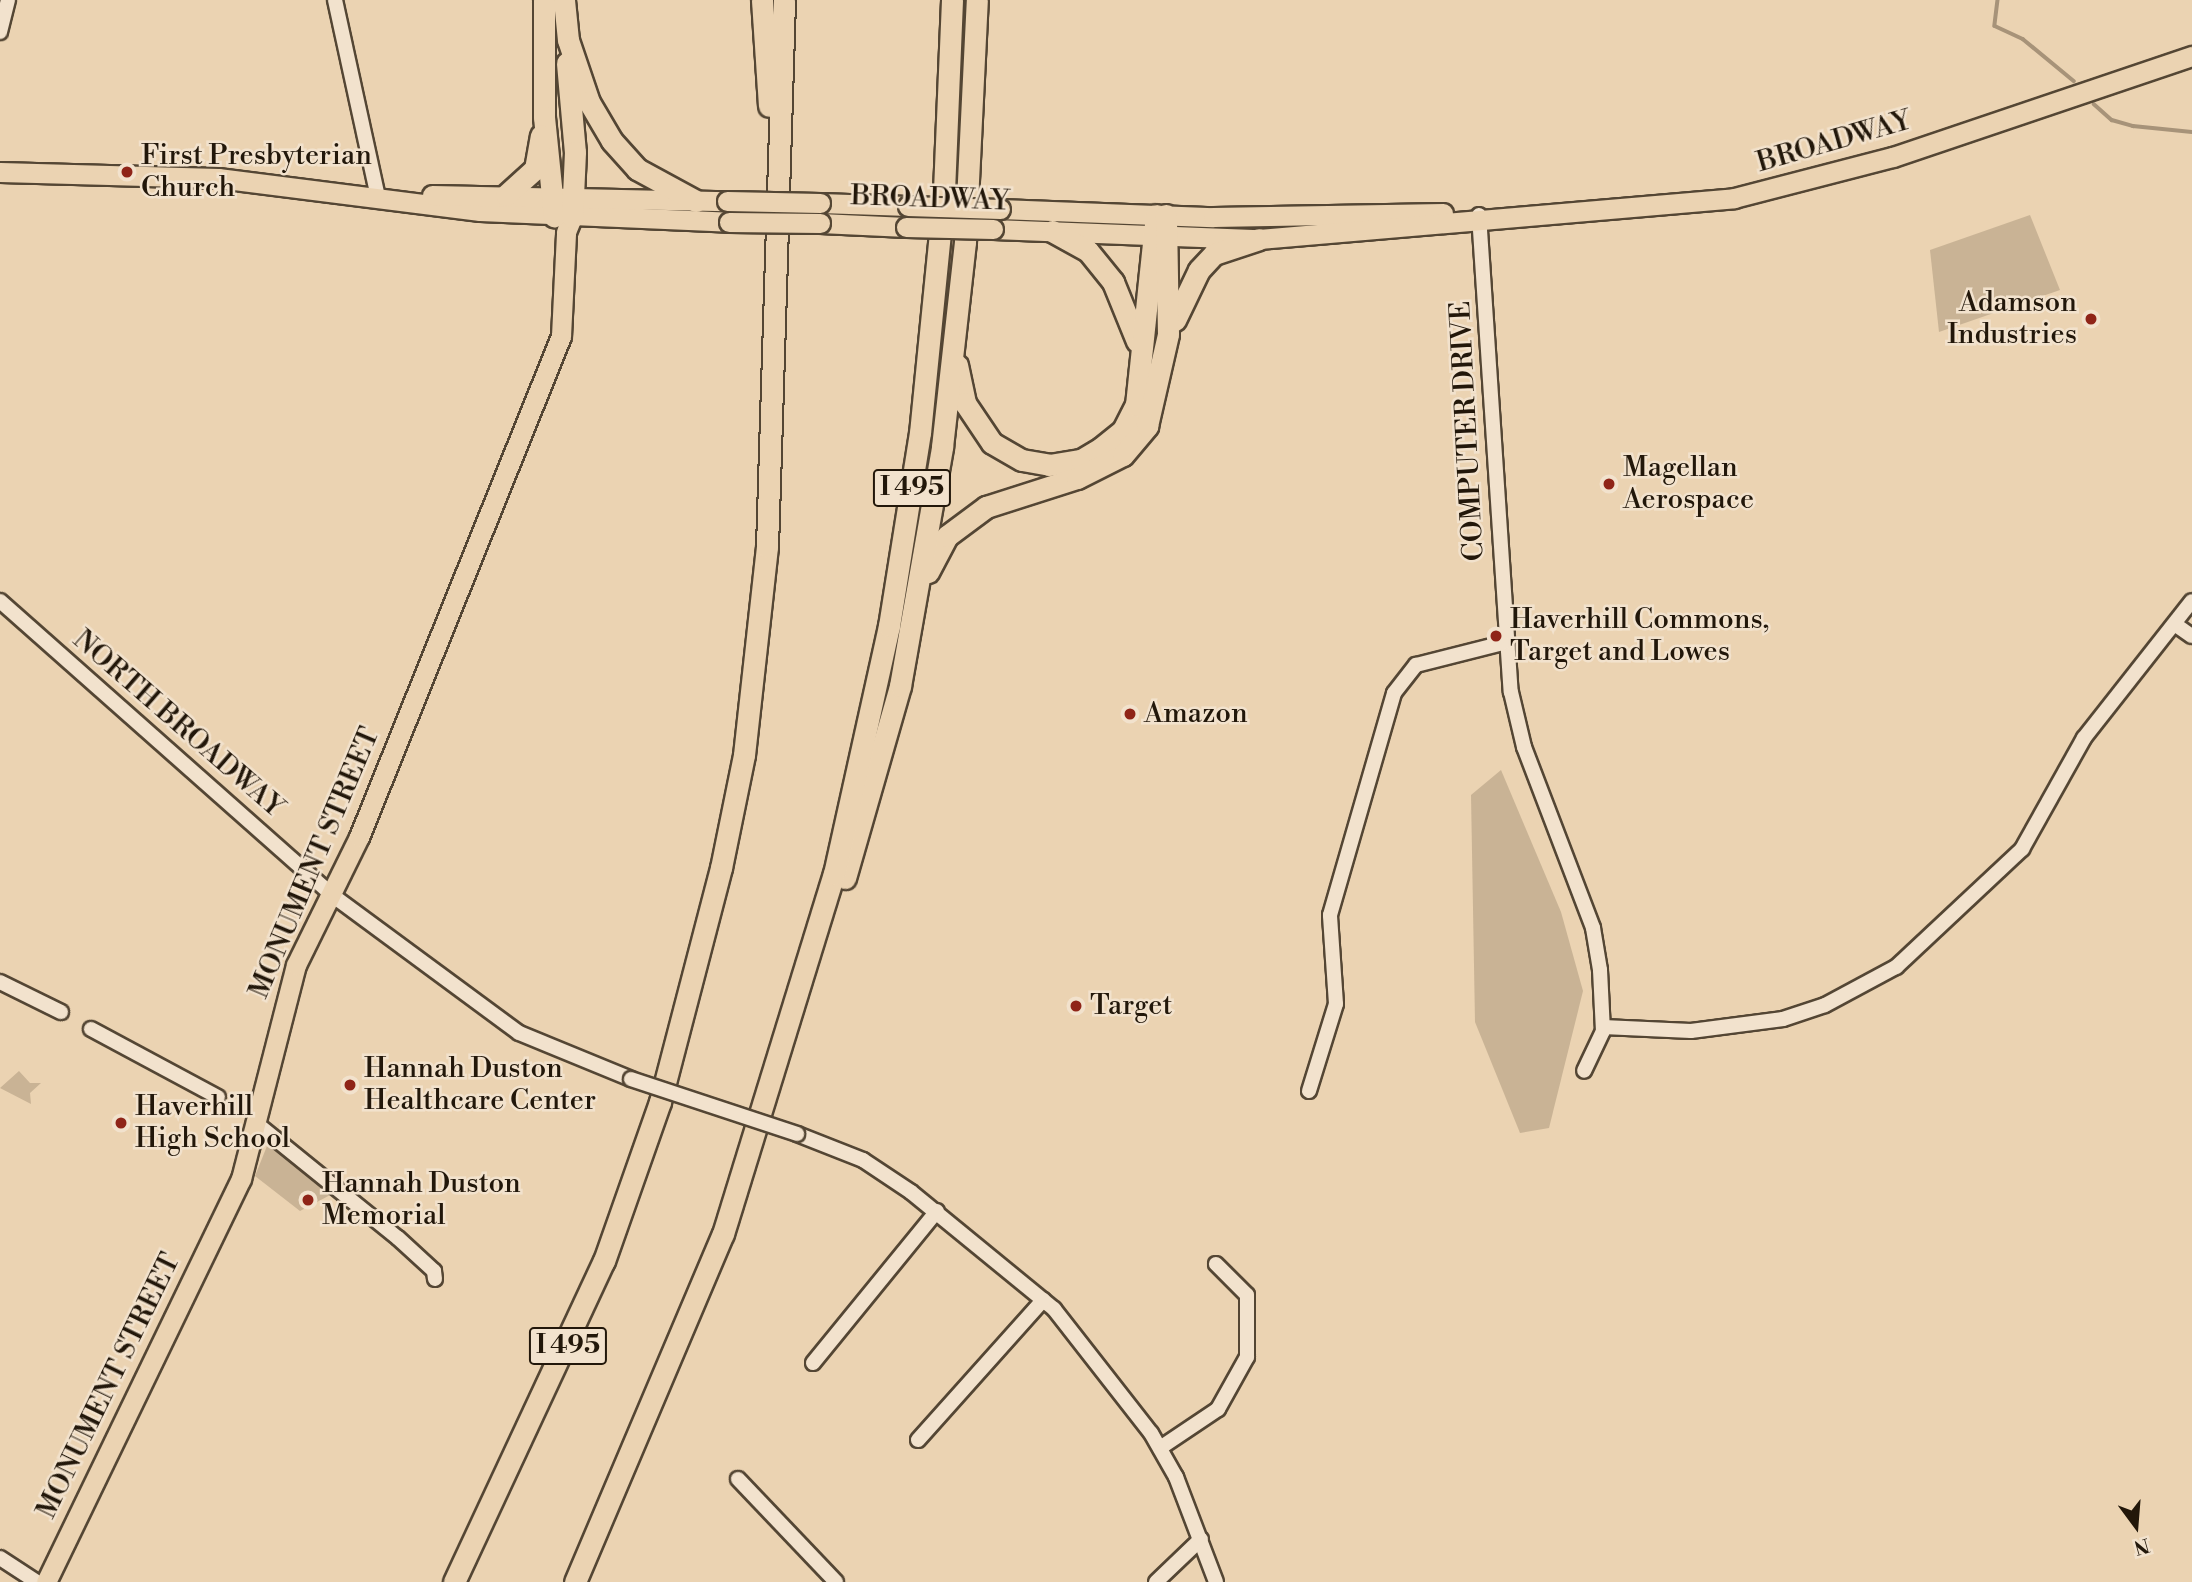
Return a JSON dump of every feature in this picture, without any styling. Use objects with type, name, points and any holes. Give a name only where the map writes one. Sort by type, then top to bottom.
[{"type":"highway","points":[[506,195],[535,169],[544,117],[544,0]]},
{"type":"highway","points":[[564,0],[568,40],[564,212]]},
{"type":"highway","points":[[762,0],[777,216]]},
{"type":"highway","name":"I 495","points":[[454,1582],[604,1261],[660,1102],[722,867],[744,755],[767,547],[784,0]]},
{"type":"highway","name":"I 495","points":[[575,1582],[719,1246],[809,968],[877,690],[920,433],[944,191],[952,0]]},
{"type":"highway","points":[[809,968],[874,795],[919,590],[955,347],[976,0]]},
{"type":"highway","points":[[568,40],[612,141],[637,169],[696,201]]},
{"type":"highway","points":[[544,117],[564,212]]},
{"type":"highway","points":[[1161,215],[1168,334]]},
{"type":"highway","points":[[1052,231],[1088,251],[1113,282],[1142,360]]},
{"type":"highway","points":[[955,347],[965,403],[978,427],[992,443],[1022,460],[1049,465],[1081,460],[1124,430],[1136,405],[1161,237]]},
{"type":"highway","points":[[919,590],[947,536],[986,507],[1077,478],[1123,454],[1147,426],[1168,334],[1199,270],[1214,254],[1259,239]]},
{"type":"main road","name":"BROADWAY","points":[[378,198],[506,195],[564,212],[727,201],[1161,215],[1479,215],[1689,202],[1790,187],[2192,55]]},
{"type":"main road","name":"BROADWAY","points":[[0,172],[218,177],[378,198],[729,222],[1052,231],[1161,237],[1259,239],[1390,231],[1479,215]]},
{"type":"main road","name":"MONUMENT STREET","points":[[46,1582],[225,1214],[257,1124],[285,998],[318,914],[332,895],[561,336],[564,212]]},
{"type":"street","points":[[0,32],[8,0]]},
{"type":"street","points":[[335,0],[378,198]]},
{"type":"street","name":"COMPUTER DRIVE","points":[[1479,215],[1503,643],[1524,747],[1593,928],[1602,1027],[1584,1071]]},
{"type":"street","name":"NORTH BROADWAY","points":[[0,600],[332,895],[519,1033],[631,1079],[797,1134],[863,1160],[937,1211],[1044,1300],[1124,1393],[1160,1448],[1201,1539],[1216,1582]]},
{"type":"street","points":[[1602,1027],[1691,1031],[1783,1019],[1825,1005],[1896,967],[2022,849],[2090,728],[2176,625],[2192,600]]},
{"type":"street","points":[[2176,625],[2192,636]]},
{"type":"street","points":[[1309,1091],[1336,1004],[1330,915],[1394,694],[1416,665],[1503,643]]},
{"type":"street","points":[[0,982],[61,1012]]},
{"type":"street","points":[[91,1029],[218,1097]]},
{"type":"street","points":[[257,1124],[398,1238],[434,1271],[435,1279]]},
{"type":"street","points":[[813,1363],[937,1211]]},
{"type":"street","points":[[1160,1448],[1218,1409],[1247,1357],[1247,1295],[1216,1264]]},
{"type":"street","points":[[918,1440],[1044,1300]]},
{"type":"street","points":[[738,1479],[836,1582]]},
{"type":"street","points":[[1156,1582],[1201,1539]]},
{"type":"street","points":[[0,1558],[37,1582]]},
{"type":"shaded area","points":[[2030,215],[2060,290],[1939,332],[1930,250]]},
{"type":"shaded area","points":[[1501,770],[1561,912],[1583,991],[1549,1128],[1520,1133],[1475,1022],[1471,795]]},
{"type":"shaded area","points":[[19,1071],[30,1083],[41,1083],[30,1093],[31,1104],[0,1088]]},
{"type":"shaded area","points":[[269,1141],[334,1193],[300,1211],[255,1176]]},
{"type":"waterway","points":[[1998,0],[1995,26],[2023,39],[2074,81]]},
{"type":"waterway","points":[[2094,104],[2112,120],[2133,126],[2192,132]]},
{"type":"place","name":"First Presbyterian Church","points":[[127,172]]},
{"type":"place","name":"Adamson Industries","points":[[2091,319]]},
{"type":"place","name":"Magellan Aerospace","points":[[1609,484]]},
{"type":"place","name":"Haverhill Commons, Target and Lowes","points":[[1496,636]]},
{"type":"place","name":"Amazon","points":[[1130,714]]},
{"type":"place","name":"Target","points":[[1076,1006]]},
{"type":"place","name":"Hannah Duston Healthcare Center","points":[[350,1085]]},
{"type":"place","name":"Haverhill High School","points":[[121,1123]]},
{"type":"place","name":"Hannah Duston Memorial","points":[[308,1200]]}]
